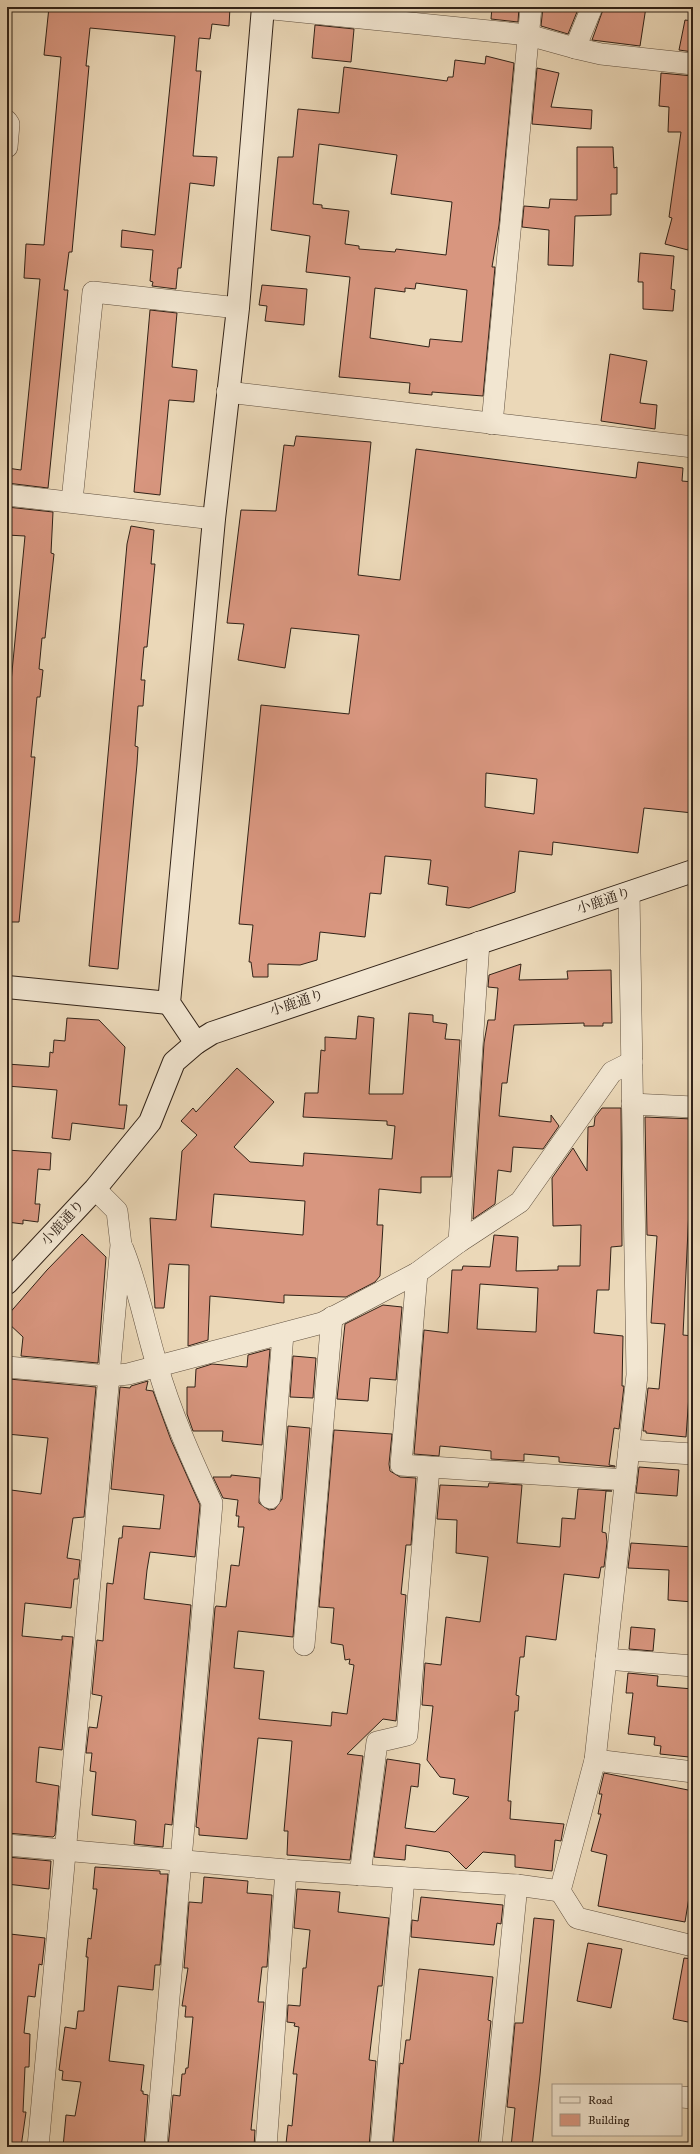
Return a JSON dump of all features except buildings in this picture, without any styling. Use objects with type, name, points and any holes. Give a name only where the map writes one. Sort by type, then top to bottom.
[{"type":"street","points":[[492,424],[531,7]]},
{"type":"street","points":[[576,48],[592,7]]},
{"type":"street","points":[[196,1043],[169,1004],[214,519],[227,392],[238,308],[263,8],[528,35],[601,54],[693,64]]},
{"type":"street","points":[[7,121],[9,124],[7,147]]},
{"type":"street","points":[[72,501],[92,292],[238,308]]},
{"type":"street","points":[[227,392],[693,447]]},
{"type":"street","points":[[7,495],[72,501],[214,519]]},
{"type":"street","name":"小鹿通り","points":[[7,1283],[95,1190],[150,1122],[174,1062],[196,1043],[212,1033],[230,1025],[693,871]]},
{"type":"street","points":[[628,893],[637,1375],[595,1760],[560,1891],[577,1918],[693,1946]]},
{"type":"street","points":[[459,1242],[479,942]]},
{"type":"street","points":[[7,988],[169,1004]]},
{"type":"street","points":[[7,1367],[110,1376],[157,1366],[322,1323],[417,1273],[459,1242],[520,1202],[612,1072],[632,1062]]},
{"type":"street","points":[[632,1104],[693,1107]]},
{"type":"street","points":[[38,2147],[121,1244],[117,1212],[95,1190]]},
{"type":"street","points":[[121,1244],[132,1272],[157,1366],[186,1447],[212,1504],[156,2147]]},
{"type":"street","points":[[417,1273],[400,1464],[430,1468],[626,1480]]},
{"type":"street","points":[[304,1645],[332,1317]]},
{"type":"street","points":[[270,1498],[283,1334]]},
{"type":"street","points":[[629,1450],[693,1454]]},
{"type":"street","points":[[360,1875],[377,1742],[407,1735],[430,1468]]},
{"type":"street","points":[[606,1659],[693,1666]]},
{"type":"street","points":[[595,1760],[693,1772]]},
{"type":"street","points":[[7,1845],[286,1870],[517,1885],[560,1891]]},
{"type":"street","points":[[266,2147],[286,1870]]},
{"type":"street","points":[[381,2147],[404,1878]]},
{"type":"street","points":[[491,2147],[517,1885]]},
{"type":"street","points":[[682,2097],[693,2098]]}]
